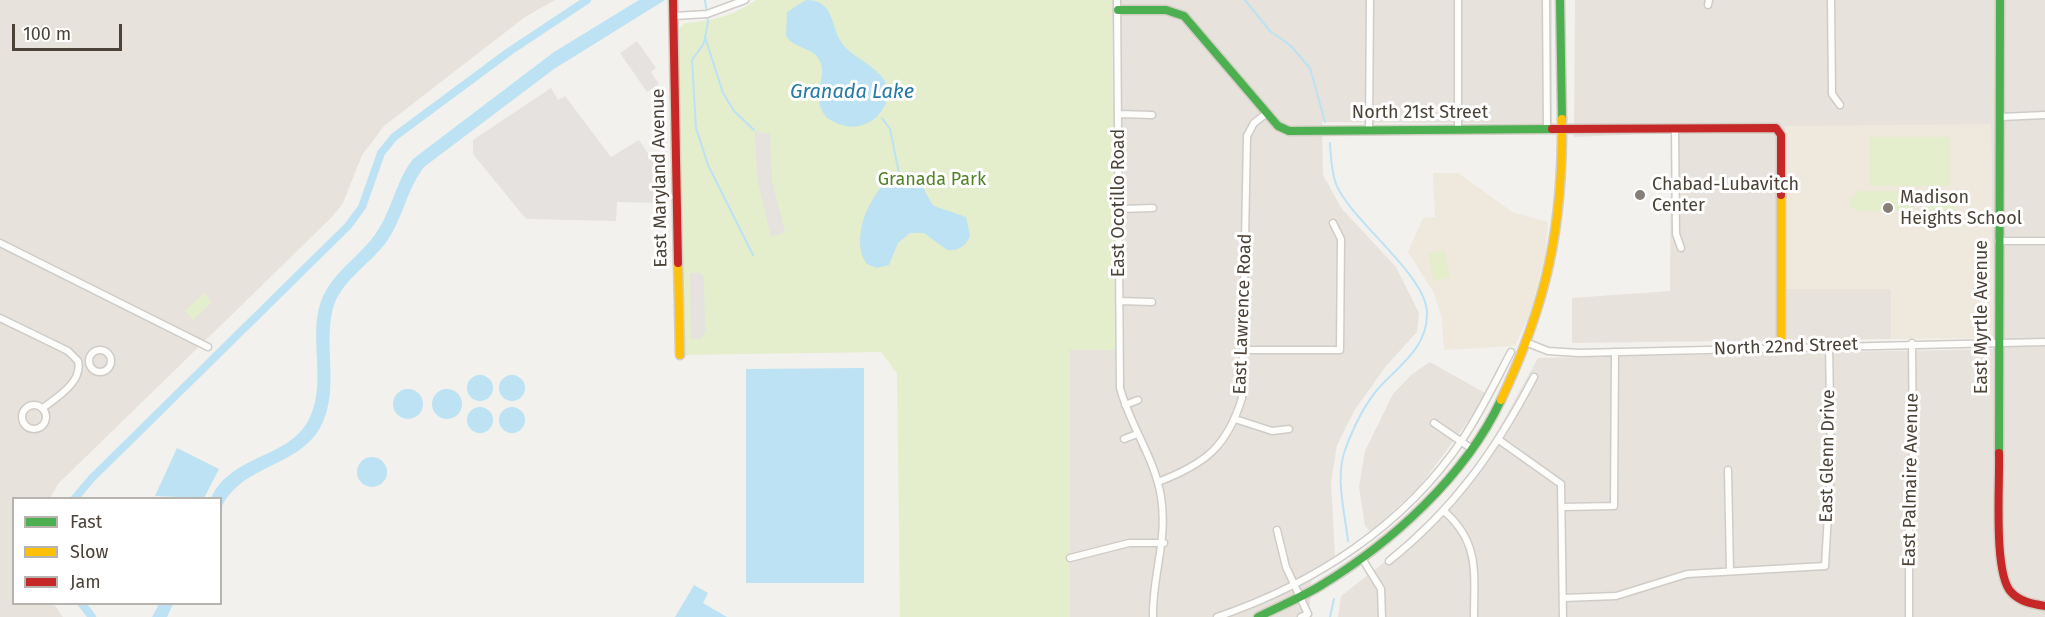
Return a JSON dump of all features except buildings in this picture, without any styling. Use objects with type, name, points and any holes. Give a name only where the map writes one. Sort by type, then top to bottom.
[{"type":"street","name":"East Maryland Avenue","points":[[673,0],[680,355]]},
{"type":"street","points":[[674,16],[706,14],[746,0]]},
{"type":"street","name":"East Ocotillo Road","points":[[1118,0],[1120,388],[1158,482],[1164,520],[1164,543],[1154,617]]},
{"type":"street","points":[[1369,130],[1370,0]]},
{"type":"street","points":[[1458,0],[1458,129]]},
{"type":"street","points":[[1546,0],[1547,129]]},
{"type":"street","points":[[1258,617],[1302,598],[1364,560],[1425,506],[1472,449],[1499,405],[1528,343],[1541,305],[1554,242],[1560,193],[1560,0]]},
{"type":"street","points":[[1831,0],[1832,94],[1840,105]]},
{"type":"street","name":"East Myrtle Avenue","points":[[2000,0],[1998,342],[2001,577],[2012,595],[2024,602],[2045,606]]},
{"type":"street","name":"North 21st Street","points":[[1118,10],[1166,10],[1184,16],[1278,126],[1289,131],[1776,128],[1780,135],[1781,347]]},
{"type":"street","name":"East Lawrence Road","points":[[1158,482],[1190,470],[1208,457],[1223,440],[1235,419],[1244,385],[1247,136],[1254,123],[1267,113]]},
{"type":"street","points":[[1119,114],[1152,115]]},
{"type":"street","points":[[2001,117],[2045,115]]},
{"type":"street","points":[[1675,129],[1676,234],[1681,248]]},
{"type":"street","points":[[1119,208],[1153,208]]},
{"type":"street","points":[[1244,350],[1340,350],[1341,239],[1333,223]]},
{"type":"street","points":[[1998,241],[2045,242]]},
{"type":"street","points":[[0,243],[207,347]]},
{"type":"street","points":[[1119,301],[1152,302]]},
{"type":"street","points":[[1341,310],[1349,310]]},
{"type":"street","points":[[0,318],[68,351],[79,366],[73,382],[43,408]]},
{"type":"street","name":"North 22nd Street","points":[[1528,343],[1548,351],[1615,352],[1912,343],[2045,342]]},
{"type":"street","name":"East Palmaire Avenue","points":[[1909,617],[1909,530],[1913,459],[1912,343]]},
{"type":"street","name":"East Glenn Drive","points":[[1730,571],[1825,566],[1831,463],[1828,345]]},
{"type":"street","points":[[1218,617],[1294,585],[1377,532],[1420,491],[1461,442],[1511,352]]},
{"type":"street","points":[[1563,507],[1614,506],[1615,352]]},
{"type":"street","points":[[79,366],[89,364]]},
{"type":"street","points":[[1389,561],[1445,512],[1499,440],[1534,377]]},
{"type":"street","points":[[1125,405],[1138,400]]},
{"type":"street","points":[[36,405],[43,408],[46,415],[43,425],[33,429],[24,424],[22,416],[25,408],[36,405]]},
{"type":"street","points":[[1235,419],[1272,431],[1289,429]]},
{"type":"street","points":[[1434,423],[1472,449]]},
{"type":"street","points":[[1124,439],[1137,434]]},
{"type":"street","points":[[1499,440],[1561,484],[1563,617]]},
{"type":"street","points":[[1563,598],[1616,596],[1687,574],[1730,571],[1728,470]]},
{"type":"street","points":[[1445,512],[1460,525],[1470,545],[1474,574],[1474,617]]},
{"type":"street","points":[[1277,530],[1294,585],[1308,614],[1301,617]]},
{"type":"street","points":[[1070,558],[1129,543],[1164,543]]},
{"type":"street","points":[[1364,560],[1381,589],[1382,617]]},
{"type":"shaded area","points":[[0,0],[555,0],[525,17],[384,126],[362,155],[343,203],[332,217],[58,484],[51,497],[12,497],[12,605],[55,605],[63,617],[0,617]]},
{"type":"shaded area","points":[[1112,0],[1552,0],[1552,124],[1322,122],[1323,175],[1342,209],[1396,267],[1419,313],[1417,332],[1386,366],[1354,411],[1337,445],[1331,482],[1335,556],[1312,570],[1309,617],[1070,617],[1070,350],[1115,350]]},
{"type":"shaded area","points":[[1575,0],[2045,0],[2045,617],[1338,617],[1341,596],[1382,564],[1440,508],[1486,452],[1538,358],[1993,349],[1991,124],[1891,289],[1891,339],[1572,343],[1572,298],[1670,291],[1671,133],[1574,137]]},
{"type":"shaded area","points":[[637,41],[656,68],[651,72],[659,84],[647,92],[620,53]]},
{"type":"shaded area","points":[[551,88],[558,100],[565,96],[611,157],[639,140],[657,167],[657,203],[617,202],[616,221],[526,219],[473,154],[473,140]]},
{"type":"shaded area","name":"Madison Heights School","points":[[1991,124],[1993,338],[1891,339],[1891,289],[1785,289],[1785,126]]},
{"type":"shaded area","points":[[755,131],[770,134],[772,182],[785,232],[771,237],[757,177]]},
{"type":"shaded area","points":[[1433,173],[1458,173],[1512,212],[1548,222],[1545,256],[1531,310],[1515,346],[1444,350],[1442,318],[1434,293],[1408,252],[1423,218],[1435,217]]},
{"type":"shaded area","points":[[690,273],[700,273],[704,277],[705,332],[700,339],[691,339]]},
{"type":"shaded area","points":[[1430,362],[1485,393],[1478,408],[1420,486],[1371,532],[1365,526],[1359,487],[1365,451],[1393,394],[1411,375]]},
{"type":"green space","name":"Granada Park","points":[[756,0],[1112,0],[1115,350],[1070,350],[1070,617],[900,617],[897,373],[881,352],[685,355],[679,29],[685,23],[731,14]]},
{"type":"green space","points":[[1869,137],[1950,137],[1950,186],[1869,186]]},
{"type":"green space","points":[[1855,191],[1914,191],[1914,211],[1855,211],[1855,208],[1849,208],[1849,197],[1855,197]]},
{"type":"green space","points":[[1927,203],[1955,203],[1955,218],[1927,218]]},
{"type":"green space","points":[[1444,250],[1450,277],[1434,281],[1428,253]]},
{"type":"green space","points":[[204,293],[212,302],[193,320],[185,311]]},
{"type":"water","points":[[639,0],[665,0],[554,69],[424,167],[387,241],[349,281],[333,308],[330,323],[331,383],[327,412],[321,426],[311,440],[299,450],[243,482],[231,493],[222,506],[222,497],[212,497],[220,484],[245,464],[287,443],[308,421],[314,408],[316,394],[317,322],[323,297],[335,277],[367,245],[380,227],[402,177],[413,159],[554,52]]},
{"type":"water","name":"Granada Lake","points":[[806,0],[822,4],[830,14],[841,42],[881,76],[886,84],[888,94],[885,105],[868,123],[855,127],[840,124],[826,117],[821,108],[819,93],[822,68],[820,61],[813,53],[786,36],[787,12]]},
{"type":"water","points":[[899,173],[907,173],[917,178],[934,206],[966,217],[970,236],[961,247],[947,250],[924,233],[910,233],[898,243],[889,265],[877,268],[867,264],[862,253],[860,241],[862,227],[872,200],[889,179]]},
{"type":"water","points":[[864,368],[864,583],[746,583],[746,369]]},
{"type":"water","points":[[480,375],[489,379],[493,388],[489,397],[480,401],[471,397],[467,388],[471,379]]},
{"type":"water","points":[[512,375],[521,379],[525,388],[521,397],[512,401],[503,397],[499,388],[503,379]]},
{"type":"water","points":[[408,389],[419,393],[423,404],[419,415],[408,419],[397,415],[393,404],[397,393]]},
{"type":"water","points":[[447,389],[458,393],[462,404],[458,415],[447,419],[436,415],[432,404],[436,393]]},
{"type":"water","points":[[480,407],[489,411],[493,420],[489,429],[480,433],[471,429],[467,420],[471,411]]},
{"type":"water","points":[[512,407],[521,411],[525,420],[521,429],[512,433],[503,429],[499,420],[503,411]]},
{"type":"water","points":[[177,448],[219,469],[205,497],[155,496]]},
{"type":"water","points":[[372,457],[383,461],[387,472],[383,483],[372,487],[361,483],[357,472],[361,461]]},
{"type":"water","points":[[694,585],[708,593],[703,603],[727,617],[675,617]]},
{"type":"water","points":[[158,605],[173,605],[167,617],[152,617]]},
{"type":"waterway","points":[[76,497],[92,478],[348,226],[362,207],[381,153],[394,137],[510,51],[587,0]]},
{"type":"waterway","points":[[705,0],[708,22],[704,43],[692,60],[696,128],[708,165],[753,255]]},
{"type":"waterway","points":[[1245,0],[1270,31],[1290,45],[1310,68],[1325,122]]},
{"type":"waterway","points":[[705,37],[723,93],[734,111],[754,130]]},
{"type":"waterway","points":[[882,118],[890,129],[899,173]]},
{"type":"waterway","points":[[1330,143],[1334,179],[1344,199],[1415,282],[1424,298],[1427,313],[1423,336],[1410,356],[1372,396],[1345,450],[1341,484],[1348,541]]},
{"type":"waterway","points":[[1330,617],[1334,599]]},
{"type":"waterway","points":[[83,605],[92,617]]},
{"type":"traffic: fast","points":[[1560,0],[1562,119]]},
{"type":"traffic: fast","points":[[1999,453],[2000,0]]},
{"type":"traffic: fast","points":[[1118,10],[1166,10],[1184,16],[1278,126],[1289,131],[1552,129]]},
{"type":"traffic: fast","points":[[1258,617],[1320,586],[1347,569],[1399,529],[1424,506],[1468,456],[1501,400]]},
{"type":"traffic: slow","points":[[1501,400],[1530,330],[1549,264],[1559,195],[1562,119]]},
{"type":"traffic: slow","points":[[1781,195],[1781,347]]},
{"type":"traffic: slow","points":[[678,263],[680,355]]},
{"type":"traffic: jam","points":[[673,0],[678,263]]},
{"type":"traffic: jam","points":[[1552,129],[1776,128],[1781,135],[1781,195]]},
{"type":"traffic: jam","points":[[1999,453],[1998,505],[2000,547],[2005,582],[2018,598],[2045,606]]},
{"type":"place","name":"Chabad-Lubavitch Center","points":[[1640,195]]},
{"type":"place","name":"Madison Heights School","points":[[1888,208]]}]
